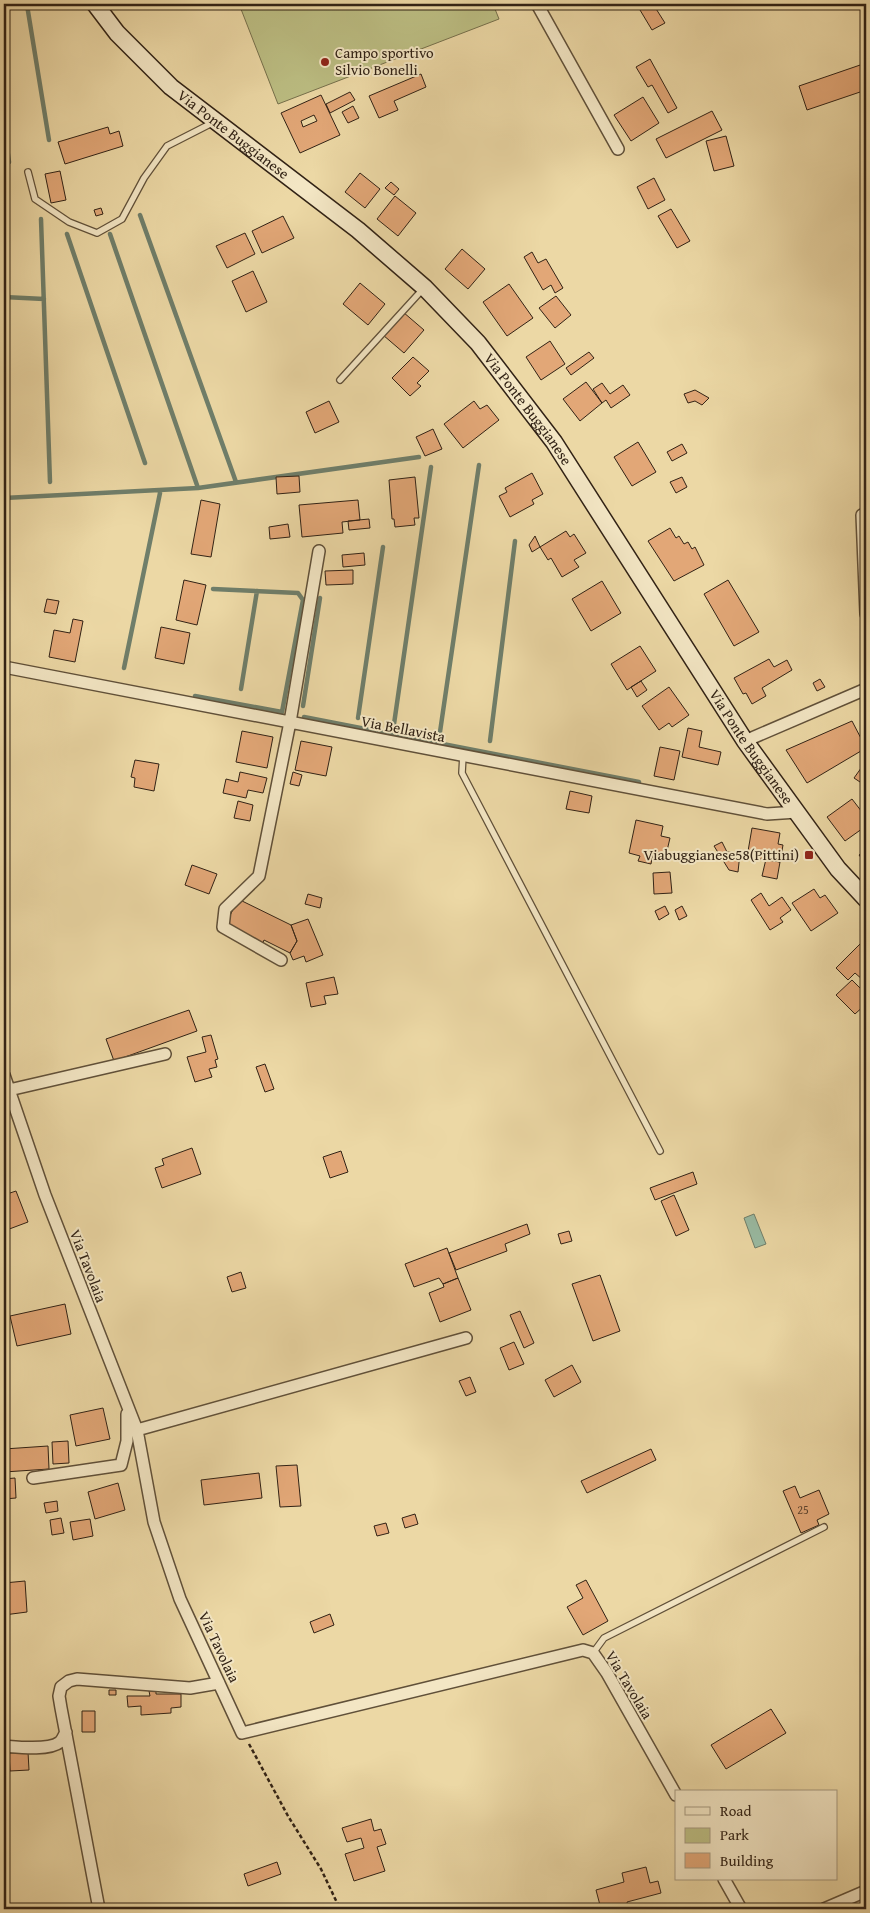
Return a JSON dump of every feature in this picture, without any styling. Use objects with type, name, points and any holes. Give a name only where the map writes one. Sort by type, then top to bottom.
[{"type":"main road","name":"Via Ponte Buggianese","points":[[95,4],[117,33],[171,88],[216,120],[358,230],[425,288],[478,344],[554,442],[745,742],[838,869],[866,899]]},
{"type":"street","points":[[537,4],[618,149]]},
{"type":"street","points":[[862,516],[866,614]]},
{"type":"street","points":[[281,960],[222,927],[226,909],[259,876],[290,722],[319,551]]},
{"type":"street","name":"Via Bellavista","points":[[4,667],[767,814],[797,812]]},
{"type":"street","points":[[745,742],[866,689]]},
{"type":"street","points":[[9,1090],[165,1054]]},
{"type":"street","name":"Via Tavolaia","points":[[4,1075],[45,1195],[136,1430],[154,1522],[180,1599],[242,1733],[583,1650],[593,1653],[607,1673],[675,1793]]},
{"type":"street","points":[[136,1430],[466,1338]]},
{"type":"street","points":[[33,1478],[121,1465],[127,1441],[126,1405]]},
{"type":"street","points":[[99,1909],[59,1696],[61,1687],[69,1681],[77,1679],[190,1688],[219,1683]]},
{"type":"street","points":[[4,1746],[36,1747],[54,1745],[61,1741],[66,1732]]},
{"type":"street","points":[[725,1880],[741,1909]]},
{"type":"street","points":[[824,1909],[866,1891]]},
{"type":"lane","points":[[28,172],[35,199],[69,222],[97,232],[122,219],[144,178],[168,146],[216,120]]},
{"type":"lane","points":[[340,380],[425,288]]},
{"type":"lane","points":[[463,756],[462,773],[660,1151]]},
{"type":"lane","points":[[593,1653],[604,1638],[824,1527]]},
{"type":"path","points":[[242,1733],[258,1758],[288,1816],[321,1869],[340,1909]]},
{"type":"green space","name":"Campo sportivo Silvio Bonelli","points":[[239,4],[493,4],[499,19],[278,104]]},
{"type":"shaded area","points":[[754,1214],[766,1244],[755,1248],[744,1218]]},
{"type":"building","points":[[653,4],[665,23],[652,30],[637,5]]},
{"type":"building","points":[[650,59],[677,108],[668,113],[652,85],[648,87],[636,67]]},
{"type":"building","points":[[866,63],[866,90],[807,110],[799,86]]},
{"type":"building","points":[[421,74],[426,87],[394,101],[398,110],[379,118],[369,96]]},
{"type":"building","points":[[350,92],[355,100],[330,113],[326,104]]},
{"type":"building","points":[[321,95],[340,135],[300,153],[281,113]],"holes":[[[314,115],[317,121],[303,127],[301,121]]]},
{"type":"building","points":[[643,97],[659,123],[631,141],[614,115]]},
{"type":"building","points":[[353,106],[359,118],[348,123],[342,112]]},
{"type":"building","points":[[712,111],[722,130],[666,158],[656,139]]},
{"type":"building","points":[[108,127],[110,134],[119,131],[123,146],[65,164],[58,142]]},
{"type":"building","points":[[726,136],[734,166],[714,171],[706,141]]},
{"type":"building","points":[[60,171],[66,200],[51,203],[45,174]]},
{"type":"building","points":[[360,173],[380,189],[365,208],[345,192]]},
{"type":"building","points":[[654,178],[665,200],[648,209],[637,187]]},
{"type":"building","points":[[391,182],[399,189],[394,195],[385,188]]},
{"type":"building","points":[[395,196],[416,213],[398,236],[377,219]]},
{"type":"building","points":[[101,208],[103,214],[96,216],[94,210]]},
{"type":"building","points":[[671,209],[690,241],[677,248],[658,216]]},
{"type":"building","points":[[283,216],[294,238],[262,253],[252,231]]},
{"type":"building","points":[[245,233],[255,254],[227,268],[216,246]]},
{"type":"building","points":[[462,249],[485,269],[468,289],[445,269]]},
{"type":"building","points":[[532,252],[538,263],[546,259],[563,288],[555,293],[551,285],[543,290],[524,257]]},
{"type":"building","points":[[253,271],[267,302],[246,312],[232,281]]},
{"type":"building","points":[[360,283],[385,304],[368,325],[343,304]]},
{"type":"building","points":[[509,284],[533,318],[507,336],[483,302]]},
{"type":"building","points":[[556,296],[571,315],[555,328],[539,308]]},
{"type":"building","points":[[403,312],[424,330],[404,353],[383,335]]},
{"type":"building","points":[[550,341],[565,364],[541,380],[526,357]]},
{"type":"building","points":[[589,352],[594,358],[571,375],[566,368]]},
{"type":"building","points":[[413,357],[429,371],[417,383],[421,386],[410,396],[392,378]]},
{"type":"building","points":[[586,382],[602,403],[580,421],[563,399]]},
{"type":"building","points":[[602,383],[610,394],[623,385],[630,395],[611,408],[606,400],[602,403],[593,389]]},
{"type":"building","points":[[695,390],[709,398],[702,405],[695,401],[688,403],[684,394]]},
{"type":"building","points":[[329,401],[339,422],[315,433],[306,412]]},
{"type":"building","points":[[474,401],[480,409],[487,405],[499,420],[463,448],[444,424]]},
{"type":"building","points":[[433,429],[442,449],[425,456],[416,437]]},
{"type":"building","points":[[638,442],[656,472],[632,486],[614,457]]},
{"type":"building","points":[[682,444],[687,453],[672,461],[667,452]]},
{"type":"building","points":[[532,473],[543,494],[532,500],[534,504],[510,517],[499,496],[507,492],[505,488]]},
{"type":"building","points":[[299,476],[300,492],[277,494],[276,477]]},
{"type":"building","points":[[415,477],[419,518],[414,518],[415,525],[395,527],[394,519],[392,519],[389,480]]},
{"type":"building","points":[[682,477],[687,487],[676,493],[670,482]]},
{"type":"building","points":[[201,500],[220,504],[211,557],[191,554]]},
{"type":"building","points":[[358,500],[360,520],[342,522],[343,533],[302,537],[299,505]]},
{"type":"building","points":[[369,519],[370,528],[349,530],[348,521]]},
{"type":"building","points":[[288,524],[290,537],[270,539],[269,527]]},
{"type":"building","points":[[670,528],[676,538],[679,536],[684,544],[688,542],[692,549],[695,547],[704,565],[674,581],[648,541]]},
{"type":"building","points":[[566,531],[570,537],[574,534],[586,553],[574,560],[579,567],[562,577],[551,558],[548,560],[540,547]]},
{"type":"building","points":[[535,536],[540,547],[532,552],[529,545]]},
{"type":"building","points":[[364,553],[365,565],[343,567],[342,555]]},
{"type":"building","points":[[353,570],[353,584],[326,585],[325,571]]},
{"type":"building","points":[[184,580],[206,585],[197,625],[176,620]]},
{"type":"building","points":[[728,580],[759,632],[734,646],[704,594]]},
{"type":"building","points":[[602,581],[621,613],[591,631],[572,599]]},
{"type":"building","points":[[47,599],[59,601],[56,614],[44,612]]},
{"type":"building","points":[[73,619],[83,621],[75,662],[49,657],[54,630],[70,633]]},
{"type":"building","points":[[161,627],[190,633],[184,664],[155,658]]},
{"type":"building","points":[[640,646],[656,671],[627,690],[611,664]]},
{"type":"building","points":[[769,659],[774,667],[787,660],[792,670],[762,688],[766,696],[752,704],[746,693],[743,694],[734,678]]},
{"type":"building","points":[[820,679],[825,687],[817,691],[813,683]]},
{"type":"building","points":[[641,681],[647,690],[637,697],[631,687]]},
{"type":"building","points":[[669,687],[689,715],[672,727],[669,723],[659,730],[642,706]]},
{"type":"building","points":[[852,721],[866,748],[807,783],[786,750]]},
{"type":"building","points":[[688,728],[702,731],[699,747],[721,752],[718,765],[682,757]]},
{"type":"building","points":[[242,731],[273,737],[267,768],[236,762]]},
{"type":"building","points":[[301,741],[332,747],[326,776],[295,770]]},
{"type":"building","points":[[660,747],[680,751],[674,780],[654,776]]},
{"type":"building","points":[[135,760],[159,764],[154,791],[134,787],[135,778],[131,777]]},
{"type":"building","points":[[864,764],[866,766],[866,779],[863,784],[854,778]]},
{"type":"building","points":[[240,772],[267,778],[263,793],[248,790],[246,798],[223,793],[226,779],[238,782]]},
{"type":"building","points":[[293,772],[302,775],[299,786],[290,784]]},
{"type":"building","points":[[570,791],[592,796],[589,813],[566,809]]},
{"type":"building","points":[[852,799],[862,812],[866,809],[866,826],[845,841],[827,817]]},
{"type":"building","points":[[238,801],[253,805],[250,821],[234,818]]},
{"type":"building","points":[[636,820],[663,826],[661,836],[670,838],[666,855],[653,852],[651,864],[638,861],[640,856],[629,853]]},
{"type":"building","points":[[752,828],[780,833],[778,844],[783,845],[780,862],[747,857]]},
{"type":"building","points":[[722,842],[727,852],[740,853],[738,872],[729,870],[714,846]]},
{"type":"building","points":[[866,850],[866,864],[859,855]]},
{"type":"building","points":[[766,859],[780,862],[777,879],[762,876]]},
{"type":"building","points":[[192,865],[217,874],[209,894],[185,885]]},
{"type":"building","points":[[670,872],[672,893],[654,894],[653,873]]},
{"type":"building","points":[[814,889],[820,898],[825,895],[838,913],[811,931],[792,903]]},
{"type":"building","points":[[761,893],[769,906],[782,897],[791,910],[780,918],[783,922],[770,930],[751,900]]},
{"type":"building","points":[[308,894],[322,898],[320,908],[305,904]]},
{"type":"building","points":[[238,899],[291,925],[297,941],[290,953],[264,940],[262,945],[225,926]]},
{"type":"building","points":[[665,906],[669,914],[659,920],[655,911]]},
{"type":"building","points":[[682,906],[687,916],[679,920],[675,910]]},
{"type":"building","points":[[308,919],[323,955],[306,962],[304,956],[293,960],[290,953],[297,941],[291,925]]},
{"type":"building","points":[[864,940],[866,943],[866,977],[863,980],[855,973],[848,980],[836,968]]},
{"type":"building","points":[[334,977],[338,994],[324,996],[326,1004],[311,1007],[306,983]]},
{"type":"building","points":[[852,980],[866,994],[866,1004],[855,1014],[836,995]]},
{"type":"building","points":[[189,1010],[197,1031],[114,1061],[106,1039]]},
{"type":"building","points":[[211,1035],[218,1059],[215,1060],[217,1067],[209,1069],[212,1077],[195,1082],[187,1057],[206,1052],[202,1037]]},
{"type":"building","points":[[265,1064],[274,1089],[265,1092],[256,1067]]},
{"type":"building","points":[[192,1148],[201,1174],[162,1188],[155,1168],[164,1165],[162,1159]]},
{"type":"building","points":[[341,1151],[348,1172],[330,1178],[323,1157]]},
{"type":"building","points":[[693,1172],[697,1184],[655,1200],[650,1188]]},
{"type":"building","points":[[16,1191],[28,1222],[4,1231],[4,1195]]},
{"type":"building","points":[[674,1195],[689,1230],[676,1236],[661,1201]]},
{"type":"building","points":[[527,1224],[530,1234],[505,1244],[507,1251],[456,1270],[449,1253]]},
{"type":"building","points":[[569,1231],[572,1241],[561,1244],[558,1234]]},
{"type":"building","points":[[447,1248],[458,1278],[443,1284],[439,1278],[414,1287],[405,1264]]},
{"type":"building","points":[[241,1272],[246,1288],[232,1292],[227,1277]]},
{"type":"building","points":[[600,1275],[620,1331],[593,1341],[572,1284]]},
{"type":"building","points":[[458,1278],[471,1310],[440,1322],[429,1293],[444,1287],[443,1284]]},
{"type":"building","points":[[65,1304],[71,1334],[17,1346],[10,1316]]},
{"type":"building","points":[[520,1311],[534,1343],[524,1348],[510,1315]]},
{"type":"building","points":[[514,1342],[524,1364],[509,1370],[500,1348]]},
{"type":"building","points":[[572,1365],[581,1382],[554,1397],[545,1380]]},
{"type":"building","points":[[470,1377],[476,1392],[466,1396],[459,1381]]},
{"type":"building","points":[[103,1408],[110,1439],[76,1446],[70,1415]]},
{"type":"building","points":[[68,1441],[69,1463],[53,1464],[52,1442]]},
{"type":"building","points":[[48,1446],[49,1469],[4,1472],[4,1449]]},
{"type":"building","points":[[651,1449],[656,1460],[587,1493],[581,1481]]},
{"type":"building","points":[[297,1465],[301,1506],[280,1507],[276,1466]]},
{"type":"building","points":[[259,1473],[262,1498],[204,1505],[201,1480]]},
{"type":"building","points":[[15,1478],[16,1498],[4,1499],[4,1479]]},
{"type":"building","points":[[118,1483],[125,1510],[95,1519],[88,1492]]},
{"type":"building","points":[[795,1486],[800,1498],[819,1490],[829,1514],[817,1520],[819,1525],[801,1533],[783,1491]]},
{"type":"building","points":[[57,1501],[58,1511],[46,1513],[44,1503]]},
{"type":"building","points":[[415,1514],[418,1524],[405,1528],[402,1518]]},
{"type":"building","points":[[61,1518],[64,1533],[52,1535],[50,1520]]},
{"type":"building","points":[[90,1519],[93,1536],[73,1540],[70,1522]]},
{"type":"building","points":[[386,1523],[389,1533],[377,1536],[374,1526]]},
{"type":"building","points":[[586,1580],[608,1621],[583,1635],[567,1607],[583,1598],[576,1585]]},
{"type":"building","points":[[25,1581],[27,1612],[4,1615],[4,1583]]},
{"type":"building","points":[[330,1614],[334,1625],[314,1633],[310,1622]]},
{"type":"building","points":[[109,1690],[116,1690],[116,1695],[109,1695]]},
{"type":"building","points":[[156,1690],[156,1694],[181,1694],[181,1707],[171,1708],[171,1713],[141,1715],[141,1706],[128,1707],[127,1696],[150,1696],[149,1691]]},
{"type":"building","points":[[771,1709],[786,1733],[726,1769],[711,1745]]},
{"type":"building","points":[[82,1711],[95,1711],[95,1732],[82,1732]]},
{"type":"building","points":[[28,1752],[29,1770],[10,1771],[9,1753]]},
{"type":"building","points":[[371,1819],[374,1831],[381,1829],[386,1844],[377,1847],[385,1871],[354,1881],[345,1854],[364,1848],[361,1838],[347,1842],[342,1828]]},
{"type":"building","points":[[277,1862],[281,1874],[248,1886],[244,1874]]},
{"type":"building","points":[[646,1867],[650,1883],[658,1881],[661,1893],[627,1902],[628,1907],[601,1909],[596,1890],[624,1882],[622,1873]]},
{"type":"waterway","points":[[27,5],[49,140]]},
{"type":"waterway","points":[[4,125],[9,162],[4,162]]},
{"type":"waterway","points":[[140,215],[236,482]]},
{"type":"waterway","points":[[41,219],[50,482]]},
{"type":"waterway","points":[[67,234],[145,463]]},
{"type":"waterway","points":[[110,234],[198,488]]},
{"type":"waterway","points":[[4,297],[44,299]]},
{"type":"waterway","points":[[4,498],[198,488],[419,457]]},
{"type":"waterway","points":[[440,732],[479,465]]},
{"type":"waterway","points":[[394,724],[431,467]]},
{"type":"waterway","points":[[124,668],[160,493]]},
{"type":"waterway","points":[[490,741],[515,541]]},
{"type":"waterway","points":[[358,718],[383,547]]},
{"type":"waterway","points":[[195,696],[282,712],[303,600],[298,593],[213,589]]},
{"type":"waterway","points":[[241,689],[257,591]]},
{"type":"waterway","points":[[303,706],[320,598]]},
{"type":"waterway","points":[[304,717],[639,782]]},
{"type":"place","name":"Campo sportivo Silvio Bonelli","points":[[325,62]]},
{"type":"place","name":"Viabuggianese58(Pittini)","points":[[809,855]]}]
